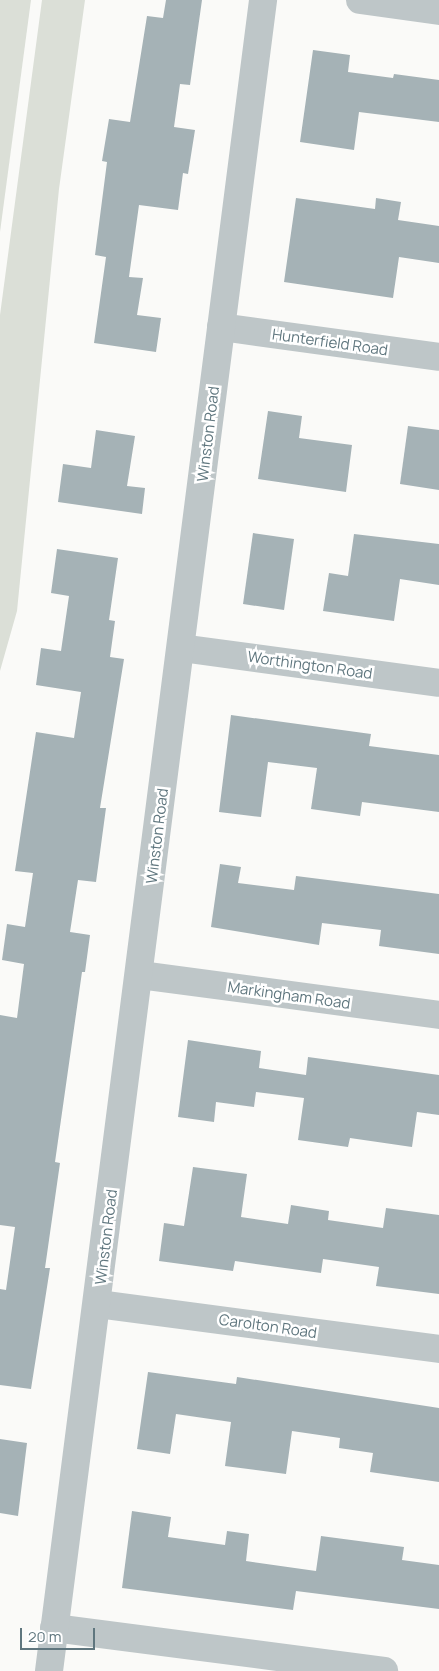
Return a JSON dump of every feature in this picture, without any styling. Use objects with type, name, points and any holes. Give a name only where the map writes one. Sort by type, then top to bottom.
[{"type":"street","name":"Winston Road","points":[[49,1671],[98,1304],[263,0]]},
{"type":"street","points":[[360,0],[439,11]]},
{"type":"street","name":"Hunterfield Road","points":[[221,327],[439,357]]},
{"type":"street","name":"Worthington Road","points":[[181,648],[439,683]]},
{"type":"street","name":"Markingham Road","points":[[140,975],[439,1015]]},
{"type":"street","name":"Carolton Road","points":[[98,1304],[439,1349]]},
{"type":"street","points":[[54,1628],[384,1671]]},
{"type":"shaded area","points":[[0,0],[31,0],[0,232]]},
{"type":"shaded area","points":[[42,0],[85,0],[59,189],[17,611],[0,671],[0,315]]},
{"type":"building","points":[[166,0],[202,0],[190,85],[180,84],[174,127],[195,130],[188,174],[183,173],[178,210],[139,205],[129,277],[143,278],[137,315],[161,318],[156,352],[94,343],[106,257],[95,255],[107,162],[102,161],[109,119],[130,122],[147,16],[163,18]]},
{"type":"building","points":[[313,50],[350,55],[348,72],[393,78],[394,74],[439,80],[439,122],[359,112],[354,150],[300,142]]},
{"type":"building","points":[[296,198],[375,209],[376,198],[401,202],[398,220],[439,226],[439,263],[399,257],[393,298],[284,282]]},
{"type":"building","points":[[268,411],[302,416],[299,438],[352,445],[346,492],[258,479]]},
{"type":"building","points":[[408,426],[439,430],[439,490],[400,484]]},
{"type":"building","points":[[96,430],[135,436],[127,486],[145,488],[142,514],[58,502],[63,464],[91,468]]},
{"type":"building","points":[[253,533],[294,539],[284,610],[243,604]]},
{"type":"building","points":[[354,534],[439,544],[439,585],[400,579],[394,621],[323,611],[329,573],[348,576]]},
{"type":"building","points":[[57,549],[118,558],[109,620],[115,621],[110,657],[124,659],[100,808],[106,808],[96,882],[78,880],[70,932],[90,935],[85,972],[82,972],[55,1162],[60,1163],[45,1268],[50,1268],[31,1389],[0,1385],[0,1289],[6,1290],[15,1227],[0,1225],[0,1015],[17,1018],[24,964],[2,960],[7,924],[25,927],[33,873],[15,871],[36,732],[74,738],[81,692],[36,685],[41,648],[61,651],[69,596],[51,593]]},
{"type":"building","points":[[231,715],[371,734],[369,746],[439,755],[439,812],[362,802],[360,816],[311,809],[317,768],[268,762],[261,817],[219,812]]},
{"type":"building","points":[[220,864],[241,867],[238,883],[294,890],[296,876],[439,894],[439,954],[379,946],[381,930],[322,923],[319,945],[211,927]]},
{"type":"building","points":[[188,1040],[261,1051],[259,1068],[306,1075],[308,1057],[439,1075],[439,1115],[417,1112],[412,1147],[350,1138],[348,1147],[298,1140],[304,1098],[256,1092],[254,1107],[216,1102],[214,1122],[178,1117]]},
{"type":"building","points":[[193,1167],[247,1174],[241,1217],[288,1224],[291,1205],[329,1211],[328,1220],[383,1228],[386,1208],[439,1215],[439,1294],[376,1286],[379,1267],[323,1259],[321,1273],[235,1261],[233,1271],[159,1261],[164,1223],[184,1226]]},
{"type":"building","points":[[148,1372],[236,1384],[237,1377],[439,1408],[439,1482],[370,1472],[373,1453],[339,1448],[340,1438],[292,1431],[286,1474],[225,1466],[231,1422],[176,1414],[170,1454],[137,1449]]},
{"type":"building","points":[[0,1439],[27,1443],[18,1516],[0,1513]]},
{"type":"building","points":[[132,1511],[171,1517],[168,1537],[225,1545],[227,1531],[249,1534],[246,1561],[316,1571],[321,1536],[404,1547],[402,1560],[439,1565],[439,1609],[296,1591],[293,1610],[122,1588]]}]
